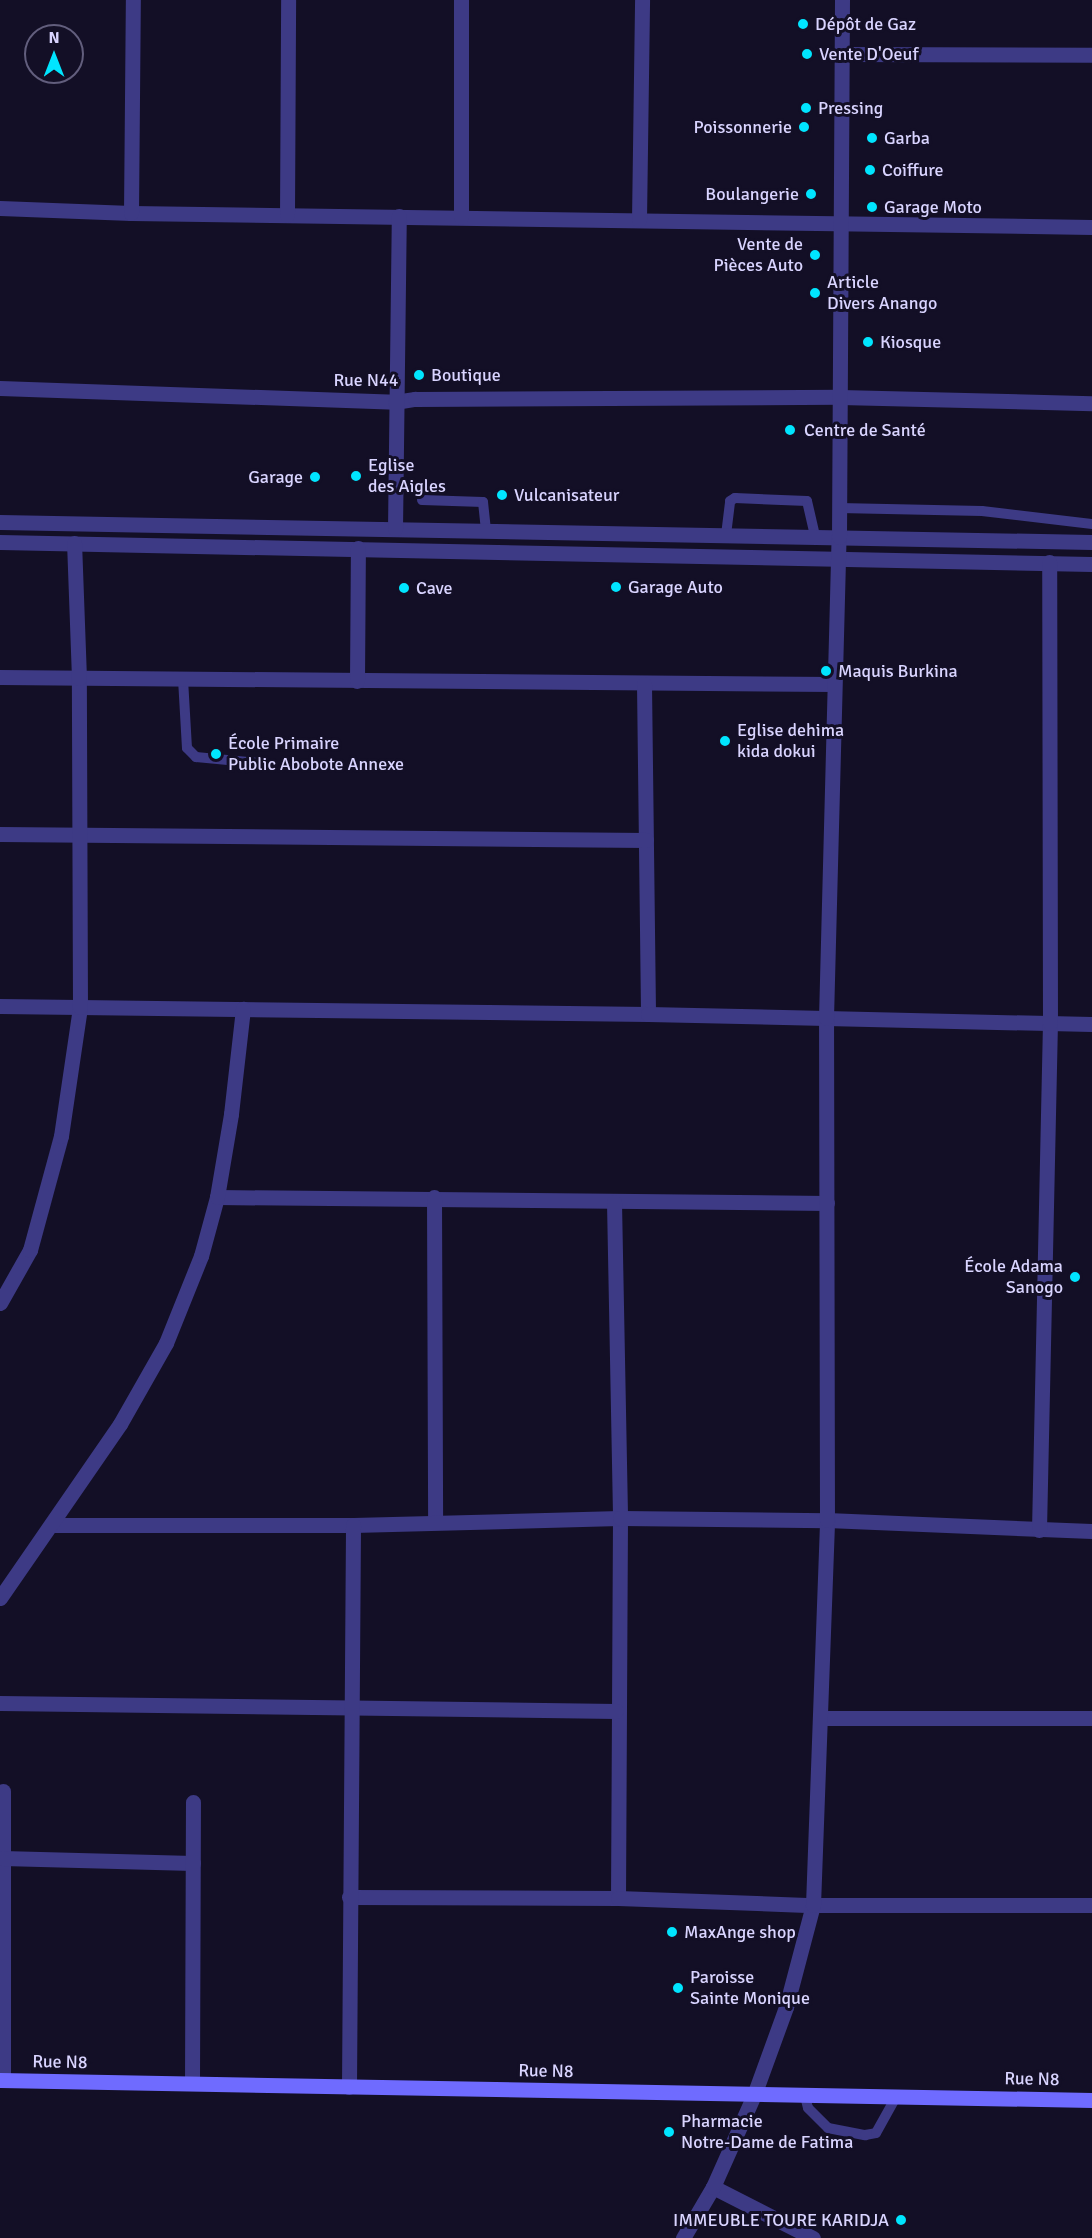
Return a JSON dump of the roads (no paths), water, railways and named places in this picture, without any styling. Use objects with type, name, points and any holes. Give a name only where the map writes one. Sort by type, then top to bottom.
[{"type":"street","points":[[131,213],[133,0]]},
{"type":"street","points":[[287,215],[288,0]]},
{"type":"street","points":[[460,217],[461,0]]},
{"type":"street","points":[[639,220],[642,0]]},
{"type":"street","points":[[683,2238],[713,2187],[754,2095],[786,2007],[813,1905],[822,1718],[827,1520],[826,1018],[839,537],[843,223],[842,0]]},
{"type":"street","points":[[842,54],[1092,55]]},
{"type":"street","points":[[0,208],[131,213],[1092,227]]},
{"type":"street","points":[[395,529],[399,216]]},
{"type":"street","name":"Rue N44","points":[[0,388],[395,402],[415,399],[840,397],[1092,403]]},
{"type":"street","points":[[0,522],[1092,542]]},
{"type":"street","points":[[0,542],[838,556],[1092,564]]},
{"type":"street","points":[[0,1303],[30,1250],[61,1136],[80,1007],[79,678],[74,543]]},
{"type":"street","points":[[357,681],[358,548]]},
{"type":"street","points":[[1039,1530],[1050,1023],[1049,562]]},
{"type":"street","points":[[0,677],[834,684]]},
{"type":"street","points":[[645,684],[648,1014]]},
{"type":"street","points":[[0,834],[646,840]]},
{"type":"street","points":[[0,1006],[648,1014],[1092,1024]]},
{"type":"street","points":[[0,1598],[54,1525],[120,1424],[166,1343],[201,1256],[217,1197],[243,1010]]},
{"type":"street","points":[[217,1197],[434,1197],[614,1202],[827,1203]]},
{"type":"street","points":[[434,1197],[435,1522]]},
{"type":"street","points":[[614,1202],[620,1518],[616,1711],[618,1898]]},
{"type":"street","points":[[54,1525],[353,1525],[620,1518],[827,1520],[1092,1531]]},
{"type":"street","points":[[349,2087],[354,1707],[353,1525]]},
{"type":"street","points":[[0,1703],[616,1711]]},
{"type":"street","points":[[822,1718],[1092,1718]]},
{"type":"street","points":[[1,2080],[3,1791]]},
{"type":"street","points":[[192,2083],[193,1802]]},
{"type":"street","points":[[2,1858],[193,1863]]},
{"type":"street","points":[[350,1897],[618,1898],[813,1905],[1092,1905]]},
{"type":"street","name":"Rue N8","points":[[1,2080],[1092,2100]]},
{"type":"street","points":[[713,2187],[813,2238]]},
{"type":"lane","points":[[726,535],[730,501],[735,498],[807,501],[811,505],[815,537]]},
{"type":"lane","points":[[422,500],[483,502],[486,531]]},
{"type":"lane","points":[[839,508],[982,511],[1092,524]]},
{"type":"lane","points":[[183,680],[187,748],[196,757],[261,764]]},
{"type":"lane","points":[[805,2096],[808,2108],[828,2128],[865,2135],[876,2133],[896,2097]]},
{"type":"place","name":"Dépôt de Gaz","points":[[803,24]]},
{"type":"place","name":"Vente D'Oeuf","points":[[807,54]]},
{"type":"place","name":"Pressing","points":[[806,108]]},
{"type":"place","name":"Poissonnerie","points":[[804,127]]},
{"type":"place","name":"Garba","points":[[872,138]]},
{"type":"place","name":"Coiffure","points":[[870,170]]},
{"type":"place","name":"Boulangerie","points":[[811,194]]},
{"type":"place","name":"Garage Moto","points":[[872,207]]},
{"type":"place","name":"Vente de Pièces Auto","points":[[815,255]]},
{"type":"place","name":"Article Divers Anango","points":[[815,293]]},
{"type":"place","name":"Kiosque","points":[[868,342]]},
{"type":"place","name":"Boutique","points":[[419,375]]},
{"type":"place","name":"Centre de Santé","points":[[790,430]]},
{"type":"place","name":"Eglise des Aigles","points":[[356,476]]},
{"type":"place","name":"Garage","points":[[315,477]]},
{"type":"place","name":"Vulcanisateur","points":[[502,495]]},
{"type":"place","name":"Garage Auto","points":[[616,587]]},
{"type":"place","name":"Cave","points":[[404,588]]},
{"type":"place","name":"Maquis Burkina","points":[[826,671]]},
{"type":"place","name":"Eglise dehima kida dokui","points":[[725,741]]},
{"type":"place","name":"École Primaire Public Abobote Annexe","points":[[216,754]]},
{"type":"place","name":"École Adama Sanogo","points":[[1075,1277]]},
{"type":"place","name":"MaxAnge shop","points":[[672,1932]]},
{"type":"place","name":"Paroisse Sainte Monique","points":[[678,1988]]},
{"type":"place","name":"Pharmacie Notre-Dame de Fatima","points":[[669,2132]]},
{"type":"place","name":"IMMEUBLE TOURE KARIDJA","points":[[901,2220]]}]
